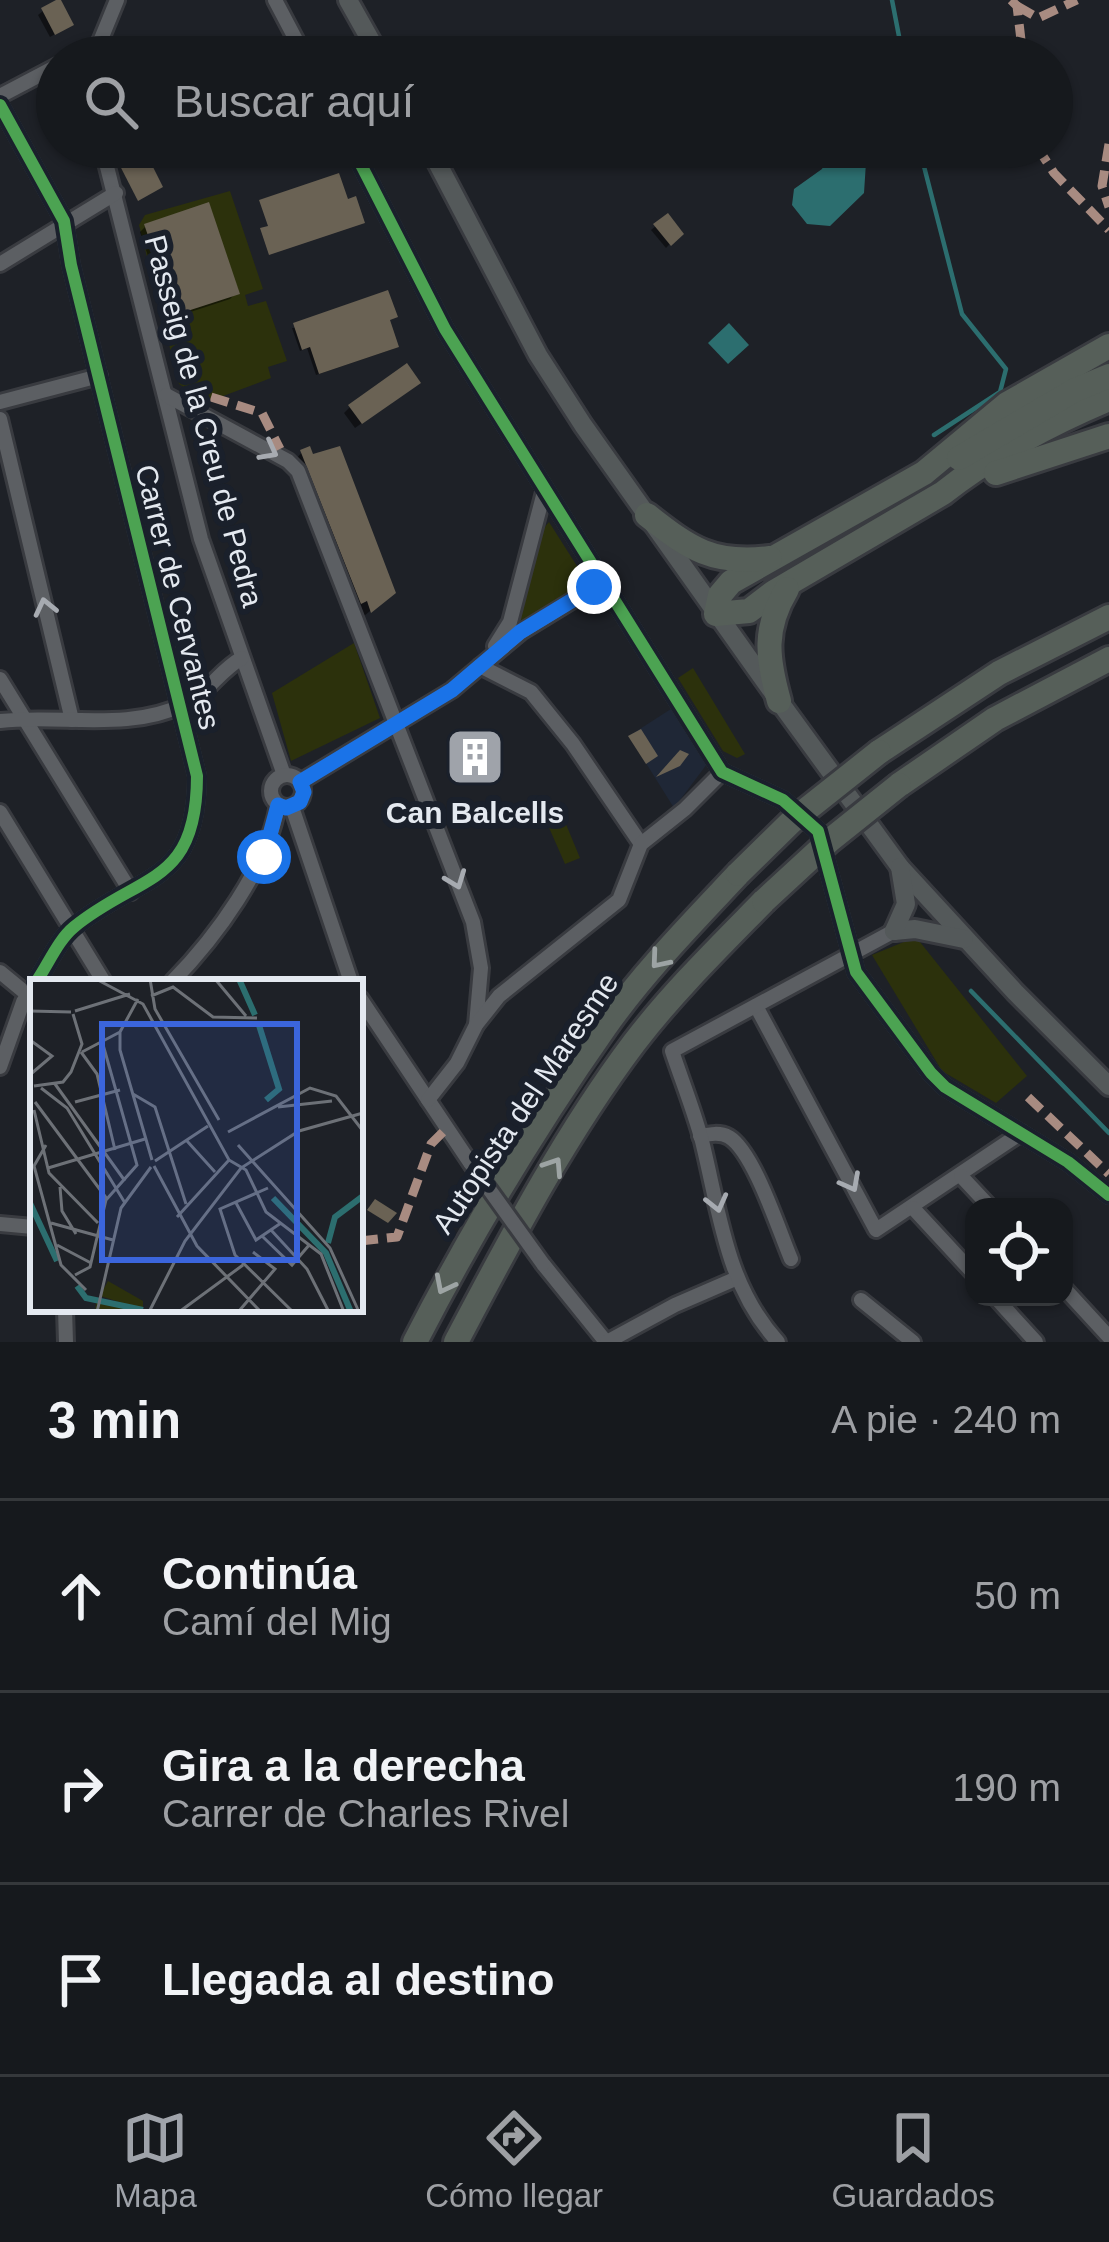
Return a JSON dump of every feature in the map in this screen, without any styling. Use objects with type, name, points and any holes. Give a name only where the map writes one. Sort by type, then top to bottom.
[{"type":"highway","points":[[1109,346],[1007,404],[924,473],[731,582],[720,596],[716,614],[749,611],[964,476],[1065,418],[1109,399]]},
{"type":"highway","points":[[924,473],[946,466],[1058,399],[1109,376]]},
{"type":"highway","points":[[943,493],[1109,436]]},
{"type":"highway","points":[[647,514],[701,553],[722,559],[778,557]]},
{"type":"highway","points":[[779,701],[766,646],[774,611],[791,582]]},
{"type":"highway","name":"Autopista del Maresme","points":[[415,1342],[470,1234],[607,1025],[666,951],[738,874],[792,821],[879,752],[999,673],[1109,617]]},
{"type":"highway","name":"Autopista del Maresme","points":[[456,1342],[525,1209],[634,1044],[696,970],[829,841],[899,785],[1010,710],[1109,659]]},
{"type":"street","points":[[105,36],[117,0]]},
{"type":"street","points":[[274,0],[294,36]]},
{"type":"street","points":[[348,0],[368,36]]},
{"type":"street","points":[[0,100],[36,79]]},
{"type":"street","name":"Carrer de Cervantes","points":[[0,100],[64,221],[196,776],[191,825],[173,860],[158,878],[70,930]]},
{"type":"street","name":"Passeig de la Creu de Pedra","points":[[108,168],[201,539],[284,775]]},
{"type":"street","points":[[363,168],[445,329],[722,772],[783,800],[818,831],[856,972],[945,1087],[1068,1162],[1109,1195]]},
{"type":"street","points":[[440,168],[538,355],[779,701],[900,867],[1109,1086]]},
{"type":"street","points":[[0,264],[116,193]]},
{"type":"street","points":[[0,402],[100,376]]},
{"type":"street","points":[[166,395],[288,461],[298,471],[473,922],[482,968],[499,996]]},
{"type":"street","points":[[0,419],[72,720]]},
{"type":"street","points":[[515,627],[544,492]]},
{"type":"street","points":[[300,782],[452,690],[515,627],[601,583]]},
{"type":"street","points":[[0,721],[125,718],[180,707],[210,689],[242,658]]},
{"type":"street","points":[[484,662],[531,692],[641,844]]},
{"type":"street","points":[[0,679],[131,892]]},
{"type":"street","points":[[428,1100],[499,996],[619,900],[641,844],[722,772]]},
{"type":"street","points":[[300,782],[284,775],[271,788],[271,796],[285,806],[350,979]]},
{"type":"street","points":[[175,979],[264,857],[285,806],[302,797],[300,782]]},
{"type":"street","points":[[0,812],[102,979]]},
{"type":"street","points":[[900,867],[906,904],[903,928]]},
{"type":"street","points":[[778,1342],[757,1319],[735,1279],[700,1136],[672,1051],[903,928],[929,922],[936,907]]},
{"type":"street","points":[[903,928],[964,938]]},
{"type":"street","points":[[38,979],[70,930]]},
{"type":"street","points":[[476,1025],[482,968]]},
{"type":"street","points":[[0,972],[30,987]]},
{"type":"street","points":[[0,1067],[30,993]]},
{"type":"street","points":[[363,1002],[471,1164],[607,1342],[735,1279]]},
{"type":"street","points":[[756,1006],[876,1230],[1021,1133]]},
{"type":"street","points":[[700,1136],[716,1133],[733,1138],[750,1164],[791,1259]]},
{"type":"street","points":[[962,1176],[982,1198]]},
{"type":"street","points":[[914,1208],[965,1264]]},
{"type":"street","points":[[0,1224],[30,1227]]},
{"type":"street","points":[[1073,1298],[1109,1337]]},
{"type":"street","points":[[861,1300],[913,1342]]},
{"type":"street","points":[[1003,1306],[1036,1342]]},
{"type":"street","points":[[65,1312],[66,1342]]},
{"type":"shaded area","points":[[674,707],[707,764],[674,808],[629,736]]},
{"type":"green space","points":[[230,191],[263,289],[245,295],[248,306],[266,301],[287,361],[268,367],[271,378],[207,402],[179,384],[139,225],[145,215]]},
{"type":"green space","points":[[549,522],[589,585],[520,626],[515,619]]},
{"type":"green space","points":[[354,643],[380,718],[291,761],[272,693]]},
{"type":"green space","points":[[693,668],[745,754],[737,758],[723,751],[678,678]]},
{"type":"green space","points":[[563,817],[580,858],[565,864],[547,823]]},
{"type":"green space","points":[[916,937],[1027,1076],[996,1103],[942,1071],[872,955]]},
{"type":"water","points":[[866,168],[864,193],[830,226],[807,224],[792,205],[794,189],[822,169]]},
{"type":"water","points":[[729,323],[749,345],[728,364],[708,343]]},
{"type":"building","points":[[61,0],[74,25],[55,35],[41,8]]},
{"type":"building","points":[[121,168],[154,168],[163,187],[138,201]]},
{"type":"building","points":[[339,173],[348,199],[356,196],[365,223],[269,255],[260,228],[268,226],[259,200]]},
{"type":"building","points":[[209,202],[240,294],[175,315],[144,224]]},
{"type":"building","points":[[668,213],[684,234],[671,246],[653,224]]},
{"type":"building","points":[[388,290],[398,317],[390,320],[399,347],[319,374],[310,347],[302,350],[293,323]]},
{"type":"building","points":[[407,363],[421,383],[362,424],[348,405]]},
{"type":"building","points":[[310,446],[313,454],[340,446],[396,593],[371,613],[367,601],[361,604],[300,450]]},
{"type":"building","points":[[641,729],[658,756],[646,764],[628,736]]},
{"type":"building","name":"Can Balcells","points":[[487,740],[492,769],[462,773],[457,745]]},
{"type":"building","points":[[680,750],[689,754],[680,766],[656,777]]},
{"type":"building","points":[[375,1199],[397,1213],[388,1223],[367,1210]]},
{"type":"waterway","points":[[892,0],[899,36]]},
{"type":"waterway","points":[[924,168],[962,314],[1006,369],[1000,392],[934,435]]},
{"type":"waterway","points":[[971,991],[1109,1133]]},
{"type":"marked path","points":[[1011,0],[1017,6],[1021,36]]},
{"type":"marked path","points":[[1017,6],[1038,18],[1077,0]]},
{"type":"marked path","points":[[1109,144],[1102,186],[1109,207]]},
{"type":"marked path","points":[[1051,168],[1109,230]]},
{"type":"marked path","points":[[211,397],[262,413],[280,449]]},
{"type":"marked path","points":[[1028,1097],[1109,1174]]},
{"type":"marked path","points":[[363,1241],[397,1237],[431,1144],[447,1128]]},
{"type":"cycle path","points":[[0,105],[64,221],[197,776],[194,812],[175,858],[160,873],[74,927],[38,979]]},
{"type":"cycle path","points":[[363,168],[445,329],[722,772],[783,800],[818,831],[856,972],[945,1087],[1068,1162],[1109,1195]]},
{"type":"place","name":"Can Balcells","points":[[475,757]]},
{"type":"route","points":[[264,857],[278,805],[286,808],[300,802],[304,792],[300,782],[452,690],[520,632],[594,587]]}]
